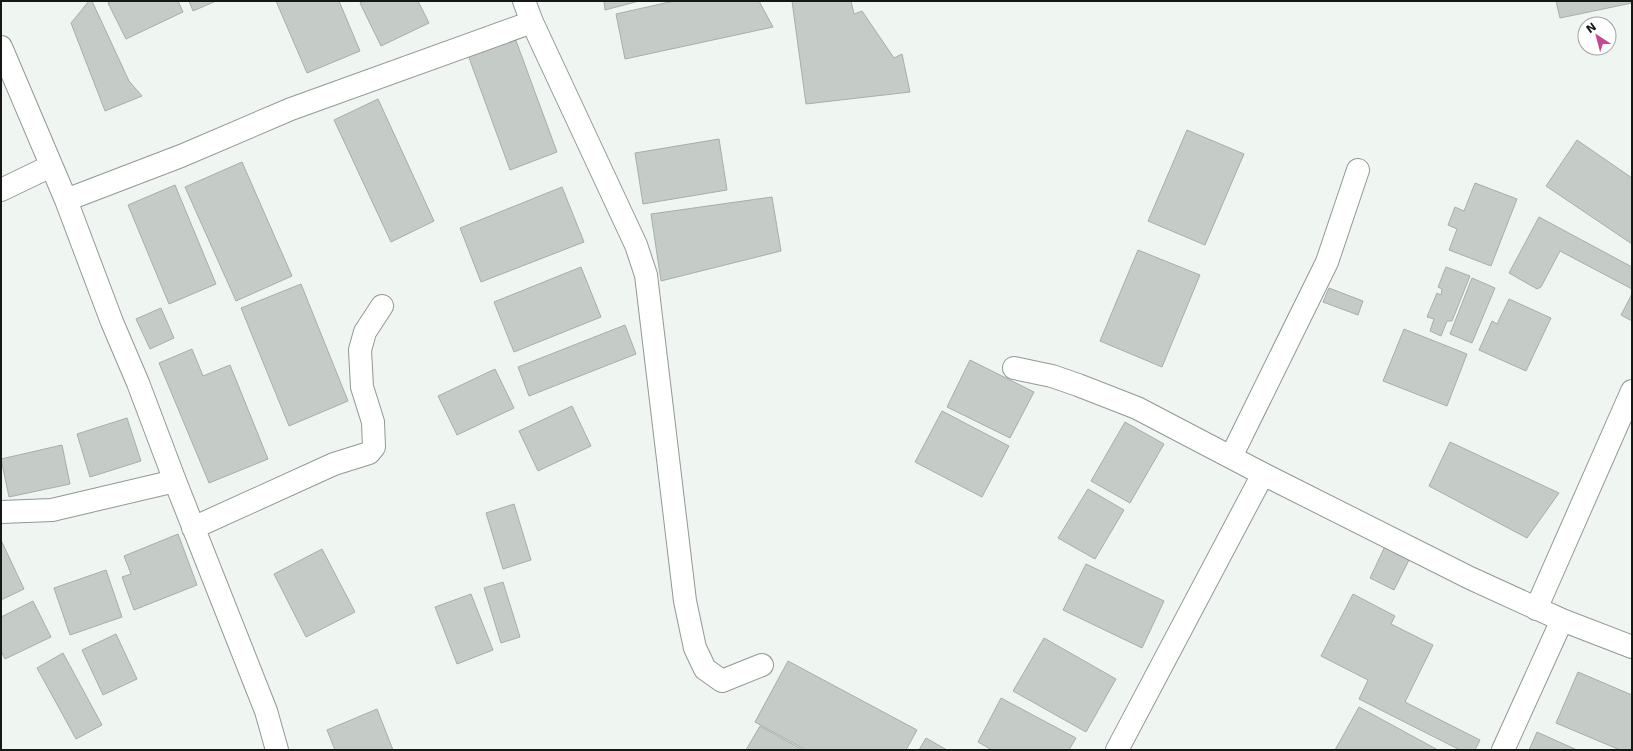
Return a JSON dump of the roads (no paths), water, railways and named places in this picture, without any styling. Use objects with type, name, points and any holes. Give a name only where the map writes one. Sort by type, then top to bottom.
[{"type":"street","points":[[524,1],[532,22],[636,245],[646,275],[685,602],[696,648],[705,669],[722,681],[762,665]]},
{"type":"street","points":[[66,200],[181,156],[291,109],[532,22]]},
{"type":"street","points":[[1,47],[66,200],[112,322],[138,383],[193,528],[266,711],[277,750]]},
{"type":"street","points":[[1,190],[51,166]]},
{"type":"street","points":[[1231,457],[1328,262],[1358,170]]},
{"type":"street","points":[[193,528],[334,464],[369,453],[374,447],[373,422],[362,387],[360,350],[365,332],[382,306]]},
{"type":"street","points":[[1014,368],[1052,376],[1137,408],[1262,474],[1470,578],[1536,609],[1632,647]]},
{"type":"street","points":[[1536,609],[1632,391]]},
{"type":"street","points":[[1117,750],[1262,474]]},
{"type":"street","points":[[1,512],[52,510],[175,481]]},
{"type":"street","points":[[1503,750],[1562,620]]}]
